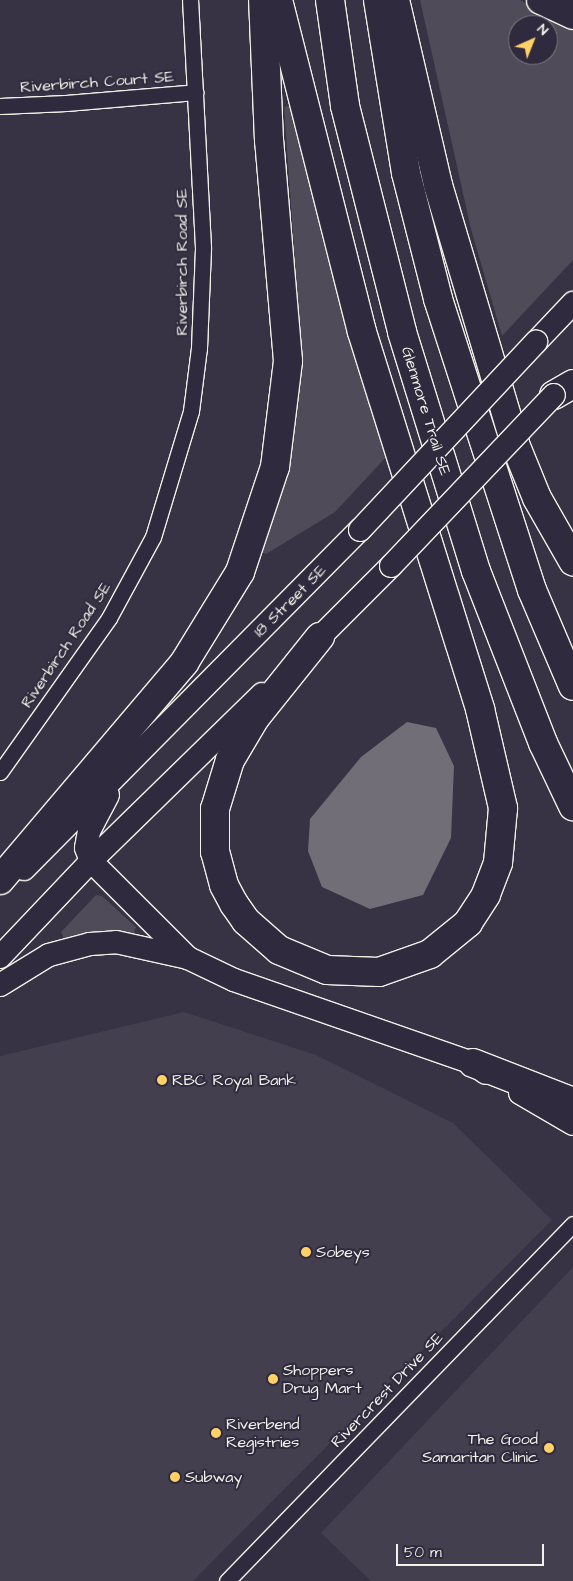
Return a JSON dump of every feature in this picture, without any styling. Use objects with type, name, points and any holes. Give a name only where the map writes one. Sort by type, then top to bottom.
[{"type":"highway","points":[[0,880],[184,663],[240,572],[275,467],[288,361],[269,141],[263,0]]},
{"type":"highway","points":[[278,0],[330,216],[362,332],[480,709],[503,808],[502,844],[496,871],[486,895],[468,923],[430,954],[379,972],[327,970],[279,950],[256,932],[234,904],[224,885],[215,852],[215,809],[230,760],[255,718],[320,637]]},
{"type":"highway","name":"Glenmore Trail SE","points":[[330,0],[345,106],[402,332],[476,571],[543,743],[573,806]]},
{"type":"highway","points":[[378,0],[406,173],[438,299],[532,590],[573,686]]},
{"type":"highway","points":[[395,0],[438,185],[515,444],[537,498],[573,561]]},
{"type":"highway","points":[[541,0],[573,15]]},
{"type":"highway","points":[[473,1064],[573,1102]]},
{"type":"main road","name":"18 Street SE","points":[[0,893],[360,530],[573,304]]},
{"type":"main road","points":[[0,957],[91,861],[391,566],[564,390],[573,375]]},
{"type":"main road","points":[[118,776],[89,831],[86,848],[91,861],[188,958]]},
{"type":"main road","points":[[0,985],[49,955],[90,944],[116,942],[188,958],[234,980],[473,1064],[573,1124]]},
{"type":"street","name":"Riverbirch Road SE","points":[[0,772],[108,618],[153,537],[180,452],[190,411],[202,295],[196,92],[190,0]]},
{"type":"street","name":"Riverbirch Court SE","points":[[0,106],[196,92]]},
{"type":"street","name":"Rivercrest Drive SE","points":[[227,1581],[573,1224]]},
{"type":"shaded area","points":[[420,0],[520,0],[547,15],[508,15],[508,65],[558,65],[558,21],[573,29],[573,260],[502,336],[471,229]]},
{"type":"shaded area","points":[[292,105],[323,241],[388,455],[335,512],[266,554],[258,550],[278,504],[291,452],[299,396],[301,345],[284,107]]},
{"type":"shaded area","points":[[407,722],[436,728],[454,766],[451,838],[423,895],[370,909],[322,887],[308,851],[310,819],[361,757]]},
{"type":"shaded area","points":[[96,895],[102,896],[136,927],[133,935],[65,941],[61,932]]},
{"type":"shaded area","points":[[184,1012],[316,1055],[453,1123],[552,1220],[193,1581],[0,1581],[0,1056]]},
{"type":"shaded area","points":[[573,1267],[573,1581],[371,1581],[321,1533]]},
{"type":"place","name":"RBC Royal Bank","points":[[162,1080]]},
{"type":"place","name":"Sobeys","points":[[306,1252]]},
{"type":"place","name":"Shoppers Drug Mart","points":[[273,1379]]},
{"type":"place","name":"Riverbend Registries","points":[[216,1433]]},
{"type":"place","name":"The Good Samaritan Clinic","points":[[549,1448]]},
{"type":"place","name":"Subway","points":[[175,1477]]}]
